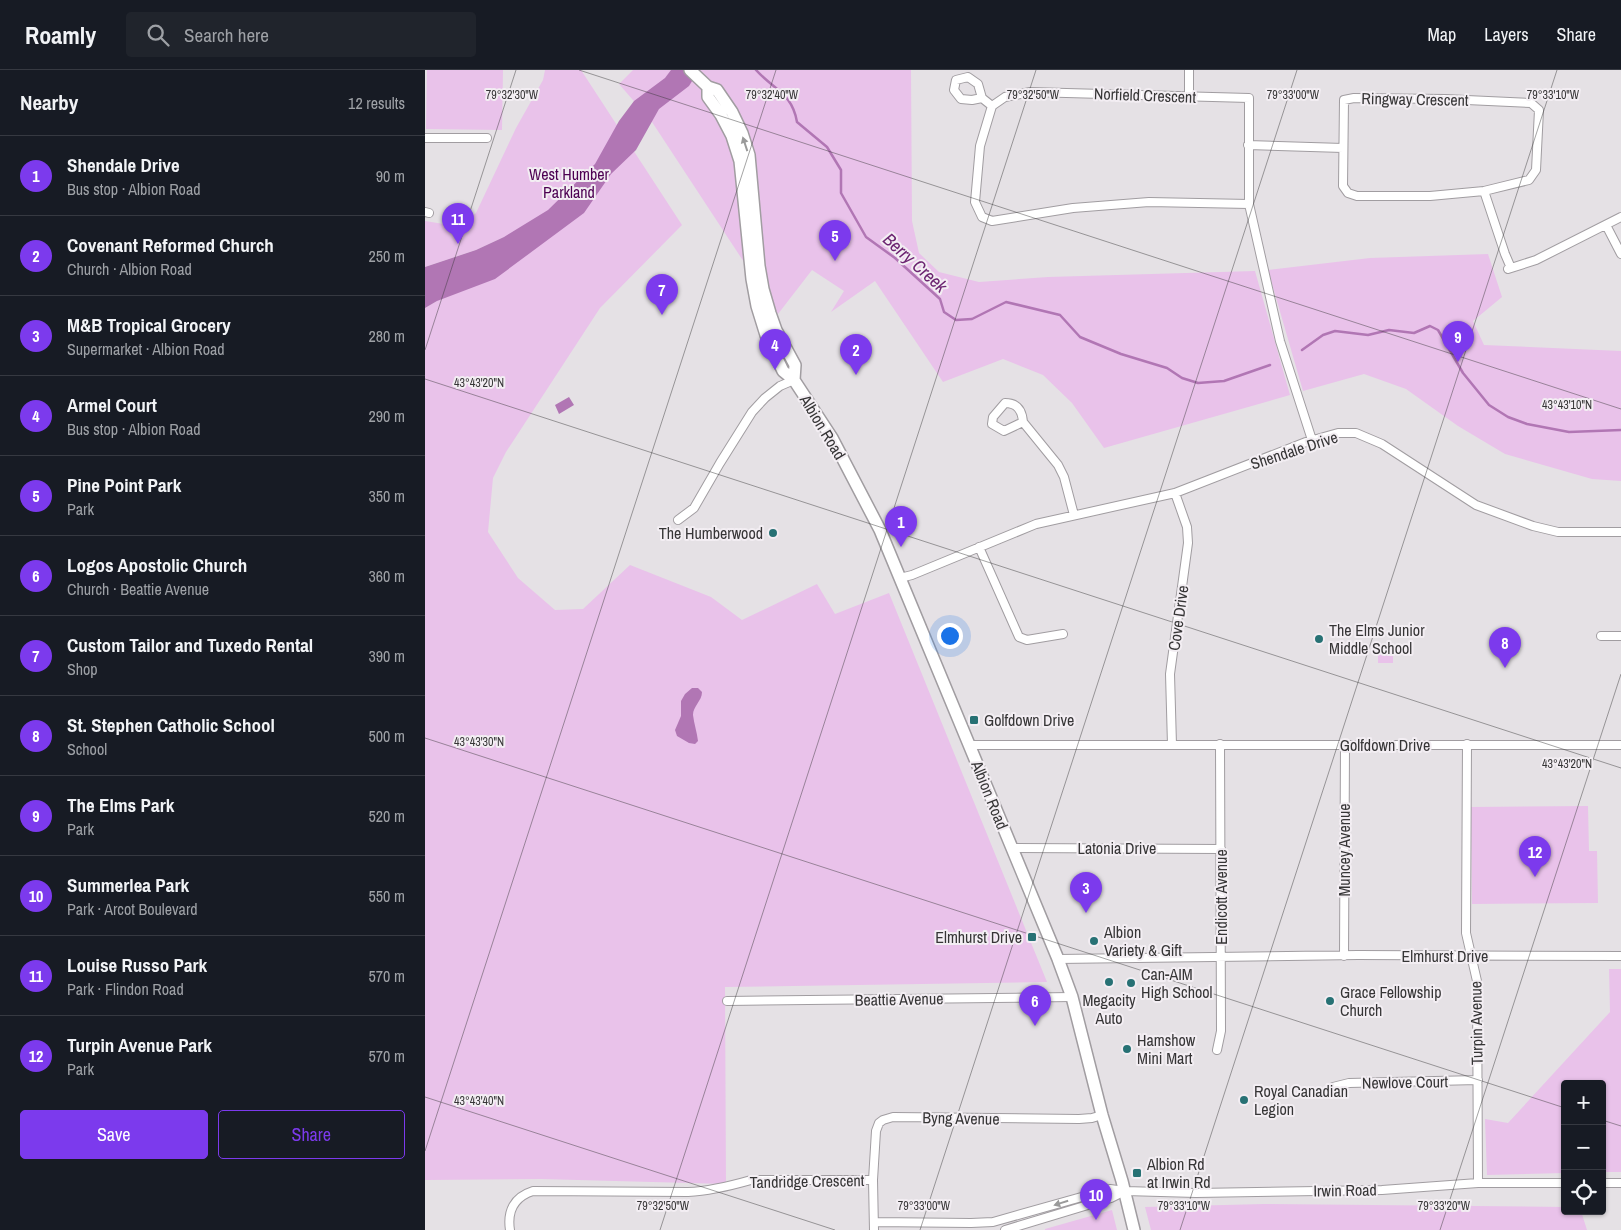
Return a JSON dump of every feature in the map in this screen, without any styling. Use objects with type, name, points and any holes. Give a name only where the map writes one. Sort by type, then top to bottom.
[{"type":"main road","name":"Albion Road","points":[[690,70],[708,87],[708,97],[721,114],[732,136],[740,161],[752,279],[757,306],[766,335],[783,372],[795,380],[831,438],[880,530],[1059,959],[1072,997],[1134,1230]]},
{"type":"street","points":[[1189,70],[1189,96]]},
{"type":"street","name":"Norfield Crescent","points":[[992,106],[1005,97],[1030,92],[1249,98],[1249,204],[1280,342],[1312,440]]},
{"type":"street","points":[[982,98],[992,106],[980,146],[975,202],[982,217],[992,221],[1073,208],[1149,202],[1249,204]]},
{"type":"street","name":"Ringway Crescent","points":[[1354,98],[1429,98],[1531,103],[1539,110],[1536,170],[1529,180],[1484,190],[1430,196],[1357,196],[1348,193],[1343,186],[1343,148],[1344,100],[1354,98]]},
{"type":"street","points":[[425,138],[487,138]]},
{"type":"street","points":[[1249,145],[1343,148]]},
{"type":"street","points":[[1484,190],[1510,269],[1536,260],[1621,218]]},
{"type":"street","points":[[1606,225],[1621,254]]},
{"type":"street","points":[[678,520],[694,508],[753,412],[765,398],[780,386],[795,380]]},
{"type":"street","points":[[1023,422],[1061,471],[1074,515]]},
{"type":"street","name":"Shendale Drive","points":[[900,578],[912,576],[1036,524],[1175,493],[1312,440],[1338,433],[1356,433],[1382,444],[1476,505],[1533,526],[1558,532],[1621,532]]},
{"type":"street","name":"Cove Drive","points":[[1172,745],[1169,674],[1188,543],[1187,527],[1175,493]]},
{"type":"street","points":[[979,547],[1019,637],[1027,640],[1063,634]]},
{"type":"street","points":[[1601,636],[1621,636]]},
{"type":"street","name":"Endicott Avenue","points":[[1217,1050],[1221,1032],[1220,744]]},
{"type":"street","name":"Turpin Avenue","points":[[1467,744],[1467,933],[1477,981],[1478,1183]]},
{"type":"street","name":"Golfdown Drive","points":[[970,745],[1621,745]]},
{"type":"street","name":"Muncey Avenue","points":[[1344,956],[1345,745]]},
{"type":"street","name":"Latonia Drive","points":[[1012,848],[1221,849]]},
{"type":"street","name":"Elmhurst Drive","points":[[1059,959],[1621,956]]},
{"type":"street","name":"Beattie Avenue","points":[[727,1001],[1072,997]]},
{"type":"street","name":"Newlove Court","points":[[1333,1088],[1349,1083],[1478,1080]]},
{"type":"street","name":"Byng Avenue","points":[[873,1180],[876,1131],[879,1123],[883,1120],[900,1117],[1079,1120],[1102,1115]]},
{"type":"street","name":"Tandridge Crescent","points":[[510,1230],[510,1212],[515,1202],[519,1197],[533,1192],[703,1191],[751,1180],[873,1180],[874,1226]]},
{"type":"street","name":"Irwin Road","points":[[874,1226],[993,1222],[1110,1189],[1196,1193],[1382,1190],[1478,1183],[1561,1183]]},
{"type":"street","points":[[1606,1183],[1621,1183]]},
{"type":"street","points":[[1005,1230],[1111,1198],[1125,1191]]},
{"type":"green space","points":[[427,70],[503,70],[502,130],[426,129]]},
{"type":"green space","name":"West Humber Parkland","points":[[545,70],[581,70],[682,225],[600,308],[506,452],[493,478],[488,532],[518,578],[555,610],[583,609],[630,565],[711,597],[742,620],[817,584],[835,614],[889,593],[1047,982],[725,987],[726,1184],[541,1179],[425,1180],[425,308],[437,301],[504,237],[476,250],[425,267],[425,221],[456,226],[476,213],[516,128],[543,80]]},
{"type":"green space","points":[[633,70],[911,70],[912,221],[919,253],[939,272],[979,282],[1048,277],[1255,271],[1290,395],[1104,448],[1072,403],[1043,375],[1003,359],[943,382],[875,281],[831,312],[844,291],[812,270],[778,314],[652,122],[619,84]]},
{"type":"green space","points":[[1488,254],[1502,297],[1473,321],[1484,345],[1621,351],[1621,481],[1592,479],[1505,454],[1458,426],[1406,389],[1364,374],[1303,391],[1268,270],[1370,258]]},
{"type":"green space","points":[[1378,649],[1393,650],[1393,663],[1378,663]]},
{"type":"green space","points":[[1588,806],[1589,851],[1597,851],[1598,903],[1472,904],[1471,807]]},
{"type":"green space","points":[[1609,969],[1621,969],[1621,1172],[1606,1172],[1606,1080],[1561,1080],[1561,1173],[1487,1175],[1485,1119],[1508,1123],[1610,1012]]},
{"type":"green space","points":[[1264,1204],[1561,1207],[1561,1215],[1582,1215],[1587,1230],[1151,1230],[1145,1207]]},
{"type":"green space","points":[[1112,1210],[1117,1230],[1045,1230],[1045,1229]]},
{"type":"shaded area","points":[[671,70],[699,70],[689,86],[659,109],[636,150],[611,174],[584,213],[495,279],[437,301],[425,308],[425,267],[476,250],[504,237],[548,210],[595,164],[619,121],[634,101],[665,78]]},
{"type":"shaded area","points":[[666,275],[670,284],[654,293],[650,284]]},
{"type":"shaded area","points":[[569,397],[574,405],[559,414],[555,405]]},
{"type":"shaded area","points":[[692,688],[698,688],[702,692],[701,698],[693,712],[698,741],[695,744],[689,743],[677,736],[675,730],[681,716],[681,701]]},
{"type":"waterway","name":"Berry Creek","points":[[756,70],[781,92],[791,104],[797,122],[827,147],[841,170],[841,193],[866,237],[895,258],[940,299],[944,312],[956,320],[972,319],[1006,302],[1060,315],[1080,337],[1121,354],[1167,368],[1182,378],[1198,383],[1224,381],[1270,365]]},
{"type":"waterway","name":"Berry Creek","points":[[1302,350],[1323,335],[1335,331],[1368,335],[1389,330],[1414,333],[1430,326],[1438,330],[1463,373],[1489,405],[1508,417],[1527,424],[1569,432],[1621,430]]},
{"type":"place","name":"Louise Russo Park","points":[[458,244]]},
{"type":"place","name":"Pine Point Park","points":[[835,261]]},
{"type":"place","name":"Custom Tailor and Tuxedo Rental","points":[[662,315]]},
{"type":"place","name":"The Elms Park","points":[[1458,362]]},
{"type":"place","name":"Armel Court","points":[[775,370]]},
{"type":"place","name":"Covenant Reformed Church","points":[[856,375]]},
{"type":"place","name":"The Humberwood","points":[[773,533]]},
{"type":"place","name":"Shendale Drive","points":[[901,547]]},
{"type":"place","name":"The Elms Junior Middle School","points":[[1319,639]]},
{"type":"place","name":"St. Stephen Catholic School","points":[[1505,668]]},
{"type":"place","name":"Golfdown Drive","points":[[974,720]]},
{"type":"place","name":"Turpin Avenue Park","points":[[1535,877]]},
{"type":"place","name":"M&B Tropical Grocery","points":[[1086,913]]},
{"type":"place","name":"Elmhurst Drive","points":[[1032,937]]},
{"type":"place","name":"Albion Variety & Gift","points":[[1094,941]]},
{"type":"place","name":"Megacity Auto","points":[[1109,982]]},
{"type":"place","name":"Can-AIM High School","points":[[1131,983]]},
{"type":"place","name":"Grace Fellowship Church","points":[[1330,1001]]},
{"type":"place","name":"Logos Apostolic Church","points":[[1035,1026]]},
{"type":"place","name":"Hamshow Mini Mart","points":[[1127,1049]]},
{"type":"place","name":"Royal Canadian Legion","points":[[1244,1100]]},
{"type":"place","name":"Albion Rd at Irwin Rd","points":[[1137,1173]]},
{"type":"place","name":"Summerlea Park","points":[[1096,1220]]}]
